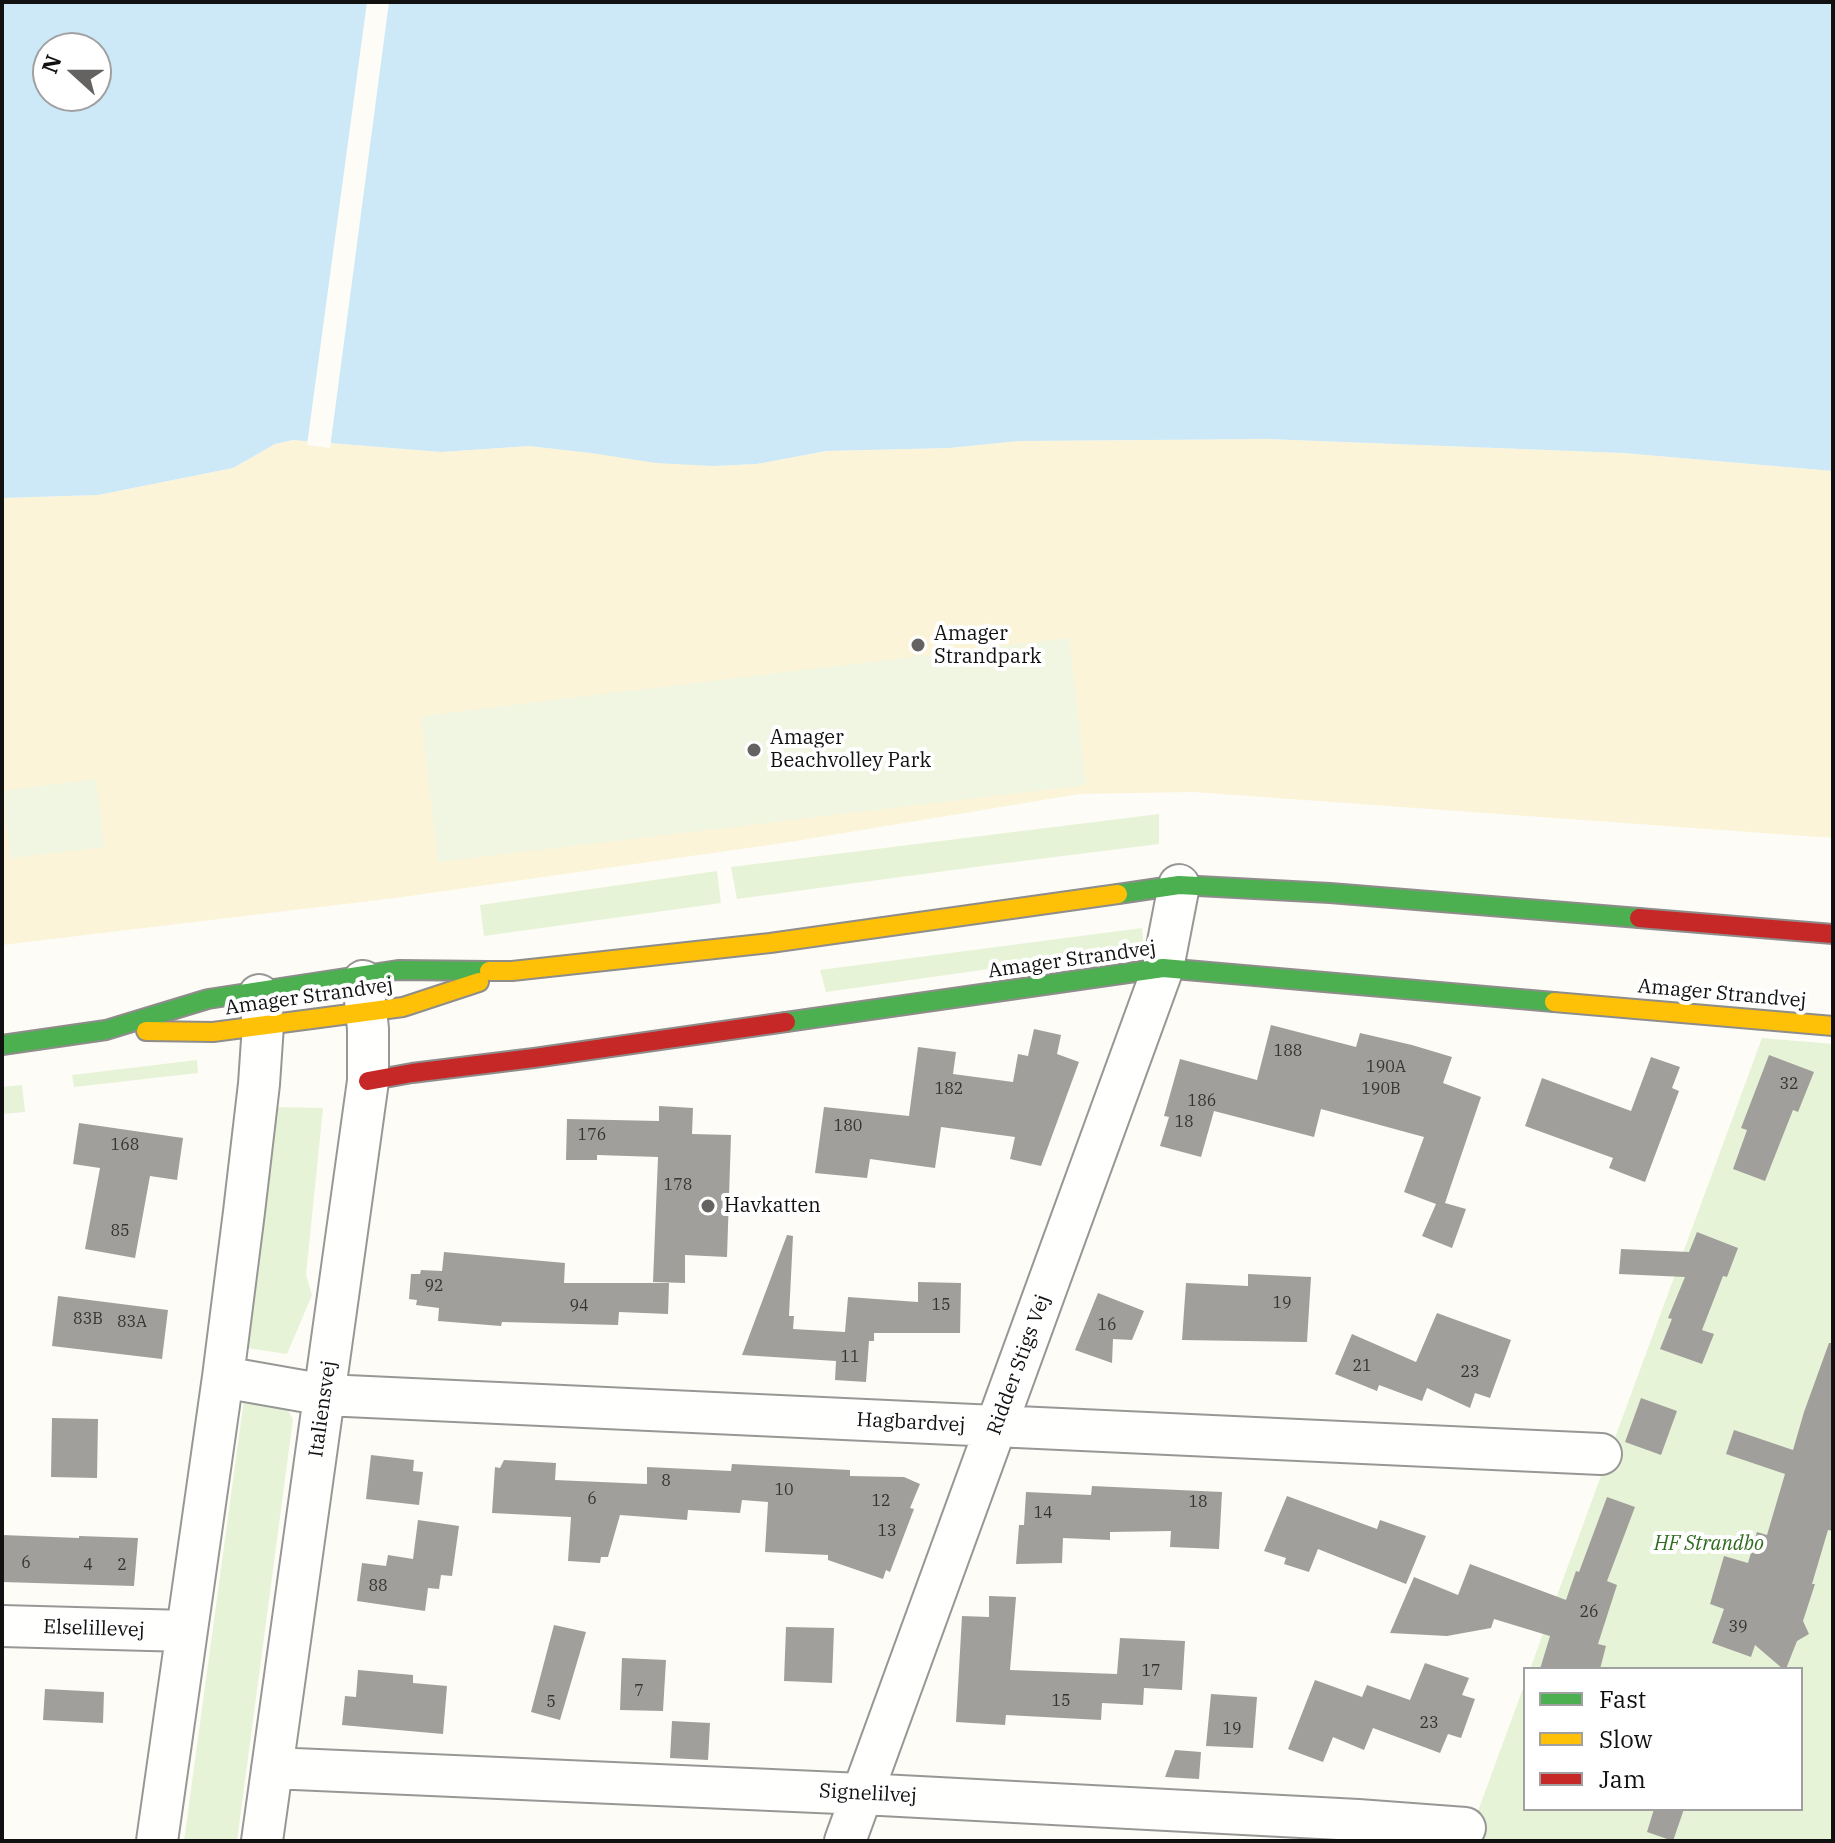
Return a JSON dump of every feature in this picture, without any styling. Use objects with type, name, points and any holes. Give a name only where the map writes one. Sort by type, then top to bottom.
[{"type":"street","name":"Amager Strandvej","points":[[2,1045],[106,1030],[208,999],[261,1008],[365,993],[398,970],[512,971],[770,943],[1179,885],[1330,893],[1833,934]]},
{"type":"street","name":"Ridder Stigs Vej","points":[[845,1841],[1163,968],[1179,885]]},
{"type":"street","name":"Amager Strandvej","points":[[368,1081],[1163,968],[1833,1026]]},
{"type":"street","name":"Amager Strandvej","points":[[106,1030],[213,1032],[261,1008],[365,993],[403,1007],[512,971]]},
{"type":"street","name":"Italiensvej","points":[[262,1841],[368,1081],[365,993]]},
{"type":"street","points":[[157,1841],[223,1377],[256,1112],[261,1008]]},
{"type":"street","name":"Hagbardvej","points":[[223,1377],[325,1395],[1601,1454]]},
{"type":"street","name":"Elselillevej","points":[[2,1626],[186,1631]]},
{"type":"street","name":"Signelilvej","points":[[272,1768],[862,1794],[1465,1828]]},
{"type":"green space","name":"Amager Beachvolley Park","points":[[1069,638],[1086,785],[438,862],[421,716]]},
{"type":"green space","points":[[96,779],[104,847],[11,858],[3,791]]},
{"type":"green space","points":[[1159,814],[1159,844],[737,899],[731,867]]},
{"type":"green space","points":[[717,871],[721,903],[484,936],[480,905]]},
{"type":"green space","points":[[1142,928],[1144,947],[826,992],[820,970]]},
{"type":"green space","name":"HF Strandbo","points":[[1762,1038],[1833,1044],[1833,1841],[1467,1841],[1523,1688],[1523,1811],[1803,1811],[1803,1667],[1531,1667]]},
{"type":"green space","points":[[197,1060],[198,1073],[74,1087],[72,1075]]},
{"type":"green space","points":[[22,1085],[25,1112],[2,1114],[2,1087]]},
{"type":"green space","points":[[277,1107],[323,1108],[306,1275],[312,1295],[287,1354],[247,1348]]},
{"type":"green space","points":[[245,1392],[280,1397],[293,1419],[237,1841],[184,1841]]},
{"type":"sand","name":"Amager Strandpark","points":[[1268,439],[1623,453],[1833,471],[1833,838],[1193,792],[1079,794],[790,842],[395,898],[2,945],[2,498],[98,495],[233,468],[275,444],[293,440],[441,452],[529,446],[713,466],[757,464],[826,451],[949,448],[1019,441]]},
{"type":"water","points":[[2,2],[1833,2],[1833,471],[1623,453],[1268,439],[1019,441],[949,448],[826,451],[757,464],[713,466],[656,463],[529,446],[441,452],[293,440],[275,444],[233,468],[98,495],[2,498]]},
{"type":"pier","points":[[367,2],[389,2],[330,448],[307,445]]},
{"type":"building","points":[[1271,1025],[1356,1047],[1360,1033],[1452,1057],[1443,1083],[1481,1097],[1445,1203],[1466,1209],[1452,1248],[1422,1236],[1436,1204],[1404,1192],[1424,1137],[1321,1109],[1314,1137],[1214,1111],[1201,1157],[1160,1146],[1169,1117],[1164,1116],[1180,1059],[1257,1080]]},
{"type":"building","points":[[1034,1029],[1061,1035],[1057,1054],[1079,1062],[1041,1166],[1010,1159],[1015,1137],[941,1127],[935,1168],[870,1159],[867,1178],[815,1173],[824,1107],[909,1116],[918,1047],[956,1052],[953,1074],[1013,1082],[1018,1054],[1028,1056]]},
{"type":"building","points":[[1769,1055],[1814,1072],[1798,1112],[1793,1110],[1765,1181],[1733,1169],[1747,1130],[1741,1128]]},
{"type":"building","points":[[1651,1057],[1680,1067],[1672,1088],[1679,1091],[1645,1182],[1609,1168],[1613,1158],[1525,1126],[1542,1078],[1631,1111]]},
{"type":"building","points":[[659,1106],[693,1108],[692,1134],[731,1135],[727,1257],[685,1255],[685,1283],[653,1282],[658,1157],[597,1155],[597,1160],[566,1160],[567,1119],[659,1121]]},
{"type":"building","points":[[79,1123],[183,1138],[177,1180],[150,1176],[135,1258],[85,1249],[100,1168],[73,1164]]},
{"type":"building","points":[[1697,1232],[1738,1248],[1727,1277],[1723,1276],[1702,1330],[1714,1334],[1702,1364],[1660,1349],[1672,1319],[1668,1318],[1685,1277],[1619,1274],[1621,1249],[1689,1252]]},
{"type":"building","points":[[787,1235],[793,1236],[789,1316],[794,1316],[793,1329],[845,1332],[848,1297],[918,1302],[918,1282],[961,1283],[960,1333],[874,1333],[874,1341],[869,1341],[866,1382],[835,1380],[836,1361],[742,1355]]},
{"type":"building","points":[[444,1252],[565,1263],[564,1283],[669,1283],[668,1314],[619,1312],[618,1325],[502,1322],[501,1326],[438,1321],[439,1308],[416,1305],[417,1300],[409,1299],[411,1274],[420,1274],[421,1270],[442,1271]]},
{"type":"building","points":[[1248,1274],[1311,1277],[1307,1342],[1182,1340],[1186,1283],[1248,1286]]},
{"type":"building","points":[[1098,1293],[1144,1311],[1132,1340],[1113,1339],[1112,1363],[1075,1350]]},
{"type":"building","points":[[58,1296],[168,1310],[162,1359],[52,1346]]},
{"type":"building","points":[[1437,1313],[1511,1340],[1490,1398],[1475,1393],[1470,1408],[1427,1388],[1422,1401],[1379,1385],[1377,1391],[1335,1374],[1352,1334],[1416,1362]]},
{"type":"building","points":[[1829,1343],[1833,1343],[1833,1531],[1828,1530],[1803,1621],[1809,1634],[1797,1641],[1787,1667],[1781,1667],[1755,1645],[1751,1657],[1712,1643],[1724,1609],[1710,1604],[1724,1556],[1748,1563],[1757,1532],[1767,1535],[1785,1474],[1726,1454],[1734,1430],[1793,1450]]},
{"type":"building","points":[[1641,1398],[1677,1411],[1661,1455],[1625,1442]]},
{"type":"building","points":[[52,1418],[98,1419],[97,1478],[51,1477]]},
{"type":"building","points":[[371,1455],[414,1460],[413,1471],[423,1472],[419,1505],[366,1499]]},
{"type":"building","points":[[504,1460],[556,1463],[555,1480],[647,1484],[647,1467],[731,1471],[732,1464],[850,1470],[850,1476],[904,1477],[920,1484],[890,1572],[886,1570],[883,1579],[828,1560],[828,1555],[765,1552],[768,1502],[742,1500],[740,1513],[688,1510],[687,1520],[620,1515],[608,1557],[601,1557],[600,1563],[568,1561],[571,1517],[492,1513],[495,1467],[500,1468]]},
{"type":"building","points":[[1092,1486],[1222,1492],[1219,1549],[1170,1547],[1171,1531],[1110,1532],[1110,1540],[1063,1538],[1062,1563],[1016,1564],[1019,1525],[1024,1525],[1026,1492],[1091,1495]]},
{"type":"building","points":[[1287,1496],[1377,1529],[1380,1520],[1426,1536],[1406,1584],[1318,1549],[1309,1572],[1284,1564],[1286,1558],[1264,1551]]},
{"type":"building","points":[[1607,1497],[1635,1507],[1607,1581],[1617,1585],[1598,1644],[1606,1646],[1601,1667],[1541,1667],[1550,1636],[1494,1619],[1491,1628],[1447,1636],[1390,1633],[1414,1577],[1458,1595],[1470,1564],[1566,1600],[1576,1571],[1579,1572]]},
{"type":"building","points":[[418,1520],[459,1526],[452,1576],[441,1575],[439,1589],[428,1588],[425,1611],[357,1601],[362,1563],[386,1566],[388,1555],[413,1559]]},
{"type":"building","points":[[2,1535],[138,1538],[134,1586],[2,1582]]},
{"type":"building","points":[[989,1596],[1016,1597],[1010,1670],[1117,1674],[1120,1638],[1185,1641],[1182,1690],[1144,1688],[1143,1705],[1102,1703],[1101,1720],[1006,1715],[1005,1725],[956,1722],[962,1616],[989,1617]]},
{"type":"building","points":[[554,1625],[586,1632],[560,1720],[531,1712]]},
{"type":"building","points":[[786,1627],[834,1628],[832,1683],[784,1681]]},
{"type":"building","points":[[622,1658],[666,1660],[663,1711],[620,1710]]},
{"type":"building","points":[[1425,1663],[1469,1678],[1462,1695],[1475,1699],[1461,1738],[1448,1734],[1440,1753],[1373,1728],[1364,1750],[1333,1737],[1323,1762],[1288,1749],[1315,1680],[1362,1697],[1367,1685],[1410,1700]]},
{"type":"building","points":[[358,1670],[413,1675],[413,1683],[447,1686],[443,1734],[342,1725],[345,1696],[356,1697]]},
{"type":"building","points":[[45,1689],[104,1692],[103,1723],[43,1720]]},
{"type":"building","points":[[1211,1694],[1257,1697],[1253,1748],[1206,1746]]},
{"type":"building","points":[[672,1721],[710,1723],[708,1760],[670,1758]]},
{"type":"building","points":[[1175,1750],[1201,1752],[1199,1779],[1165,1777]]},
{"type":"building","points":[[1653,1811],[1683,1811],[1673,1841],[1647,1832]]},
{"type":"traffic: fast","points":[[1118,894],[1179,885],[1330,893],[1639,918]]},
{"type":"traffic: fast","points":[[786,1022],[1163,968],[1554,1002]]},
{"type":"traffic: fast","points":[[2,1045],[106,1030],[208,999],[398,970],[489,971]]},
{"type":"traffic: slow","points":[[489,971],[770,943],[1118,894]]},
{"type":"traffic: slow","points":[[146,1031],[213,1032],[403,1007],[479,982]]},
{"type":"traffic: slow","points":[[1554,1002],[1833,1026]]},
{"type":"traffic: jam","points":[[1639,918],[1833,934]]},
{"type":"traffic: jam","points":[[368,1081],[786,1022]]},
{"type":"place","name":"Amager Strandpark","points":[[918,645]]},
{"type":"place","name":"Amager Beachvolley Park","points":[[754,750]]},
{"type":"place","name":"Havkatten","points":[[708,1206]]}]
